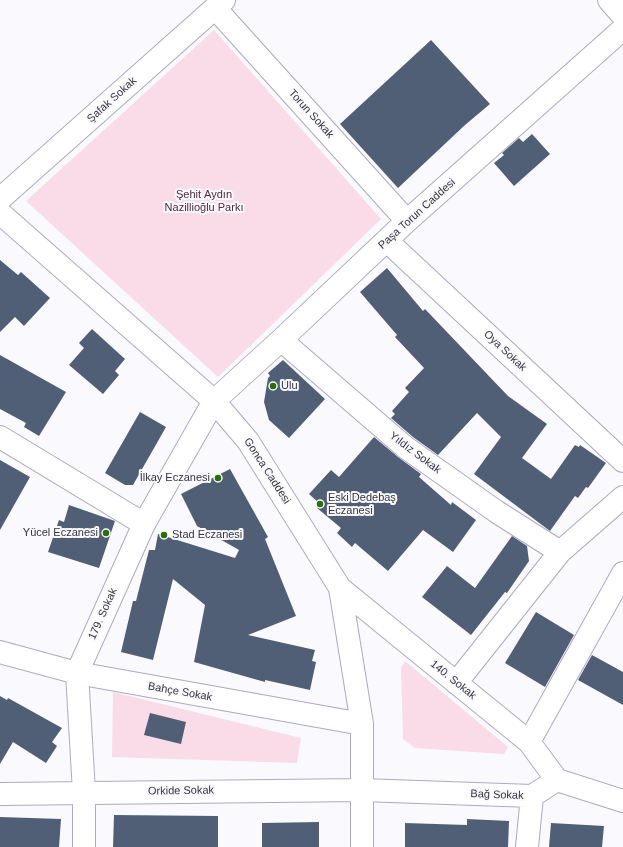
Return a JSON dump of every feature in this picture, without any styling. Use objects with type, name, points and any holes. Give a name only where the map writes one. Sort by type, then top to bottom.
[{"type":"street","points":[[609,0],[623,16]]},
{"type":"street","name":"Şafak Sokak","points":[[0,199],[220,4]]},
{"type":"street","name":"Torun Sokak","points":[[220,4],[407,221]]},
{"type":"street","name":"Paşa Torun Caddesi","points":[[214,401],[282,340],[407,221],[623,29]]},
{"type":"street","name":"Gonca Caddesi","points":[[0,213],[214,401],[248,441],[340,588],[362,724],[362,847]]},
{"type":"street","name":"Oya Sokak","points":[[387,241],[623,461]]},
{"type":"street","name":"Yıldız Sokak","points":[[282,340],[405,447],[497,512],[560,552]]},
{"type":"street","name":"179. Sokak","points":[[84,847],[84,792],[77,673],[144,524],[214,401]]},
{"type":"street","points":[[0,437],[144,524]]},
{"type":"street","points":[[456,683],[560,552],[623,497]]},
{"type":"street","points":[[528,742],[623,574]]},
{"type":"street","name":"140. Sokak","points":[[340,588],[528,742],[557,780]]},
{"type":"street","name":"Bahçe Sokak","points":[[0,652],[77,673],[362,724]]},
{"type":"street","points":[[557,780],[623,801]]},
{"type":"street","name":"Bağ Sokak","points":[[362,790],[532,796],[557,780]]},
{"type":"street","name":"Orkide Sokak","points":[[0,794],[362,790]]},
{"type":"street","points":[[527,847],[532,796]]},
{"type":"green space","name":"Şehit Aydın Nazillioğlu Parkı","points":[[214,30],[381,219],[218,377],[26,201]]},
{"type":"green space","points":[[405,661],[508,747],[504,754],[415,748],[403,739],[401,667]]},
{"type":"green space","points":[[113,692],[301,738],[297,763],[112,757]]},
{"type":"building","points":[[431,40],[490,104],[465,125],[398,188],[340,124]]},
{"type":"building","points":[[532,134],[550,154],[514,186],[494,163],[504,155],[502,153],[519,138],[523,142]]},
{"type":"building","points":[[0,260],[18,275],[21,272],[50,298],[24,326],[15,317],[0,332]]},
{"type":"building","points":[[387,268],[423,311],[425,309],[508,396],[547,424],[522,458],[551,479],[575,445],[579,447],[580,445],[606,463],[588,488],[586,487],[578,498],[575,496],[550,531],[474,474],[501,437],[477,413],[438,455],[413,437],[391,418],[395,414],[392,411],[409,392],[405,388],[424,368],[395,337],[397,335],[360,292]]},
{"type":"building","points":[[92,329],[125,359],[115,371],[119,375],[103,394],[69,365],[84,348],[79,343]]},
{"type":"building","points":[[0,355],[66,392],[39,436],[24,427],[26,423],[0,409]]},
{"type":"building","points":[[283,360],[325,399],[289,438],[269,420],[264,402],[268,378],[270,376],[268,373]]},
{"type":"building","points":[[140,412],[166,427],[133,485],[125,485],[105,473]]},
{"type":"building","points":[[374,437],[421,474],[419,477],[451,505],[452,502],[476,520],[453,552],[423,530],[388,571],[355,543],[352,547],[337,533],[341,528],[317,508],[320,504],[309,494],[331,470],[339,477]]},
{"type":"building","points":[[0,460],[30,477],[0,530]]},
{"type":"building","points":[[230,469],[268,537],[265,539],[296,616],[248,635],[315,650],[312,661],[316,662],[310,690],[265,680],[265,682],[194,662],[205,605],[173,579],[153,660],[121,652],[133,601],[136,601],[149,550],[155,550],[158,534],[235,558],[239,550],[197,526],[181,494]]},
{"type":"building","points":[[69,505],[115,521],[99,568],[48,552],[59,520],[64,522]]},
{"type":"building","points":[[512,536],[527,546],[529,561],[507,593],[505,592],[471,635],[422,597],[447,566],[475,588]]},
{"type":"building","points":[[536,612],[574,635],[545,687],[505,663]]},
{"type":"building","points":[[592,655],[623,672],[623,705],[578,680]]},
{"type":"building","points":[[0,696],[7,700],[8,698],[62,728],[52,742],[57,746],[46,763],[13,742],[0,764]]},
{"type":"building","points":[[150,713],[186,722],[181,744],[144,735]]},
{"type":"building","points":[[114,815],[218,816],[218,847],[113,847]]},
{"type":"building","points":[[0,817],[61,819],[59,847],[0,847]]},
{"type":"building","points":[[467,819],[509,821],[508,847],[405,847],[405,823],[467,825]]},
{"type":"building","points":[[319,822],[319,847],[262,847],[262,823]]},
{"type":"building","points":[[551,823],[604,826],[602,847],[549,847]]},
{"type":"place","name":"Ulu","points":[[273,386]]},
{"type":"place","name":"İlkay Eczanesi","points":[[218,478]]},
{"type":"place","name":"Eski Dedebaş Eczanesi","points":[[320,504]]},
{"type":"place","name":"Yücel Eczanesi","points":[[106,533]]},
{"type":"place","name":"Stad Eczanesi","points":[[164,535]]}]
